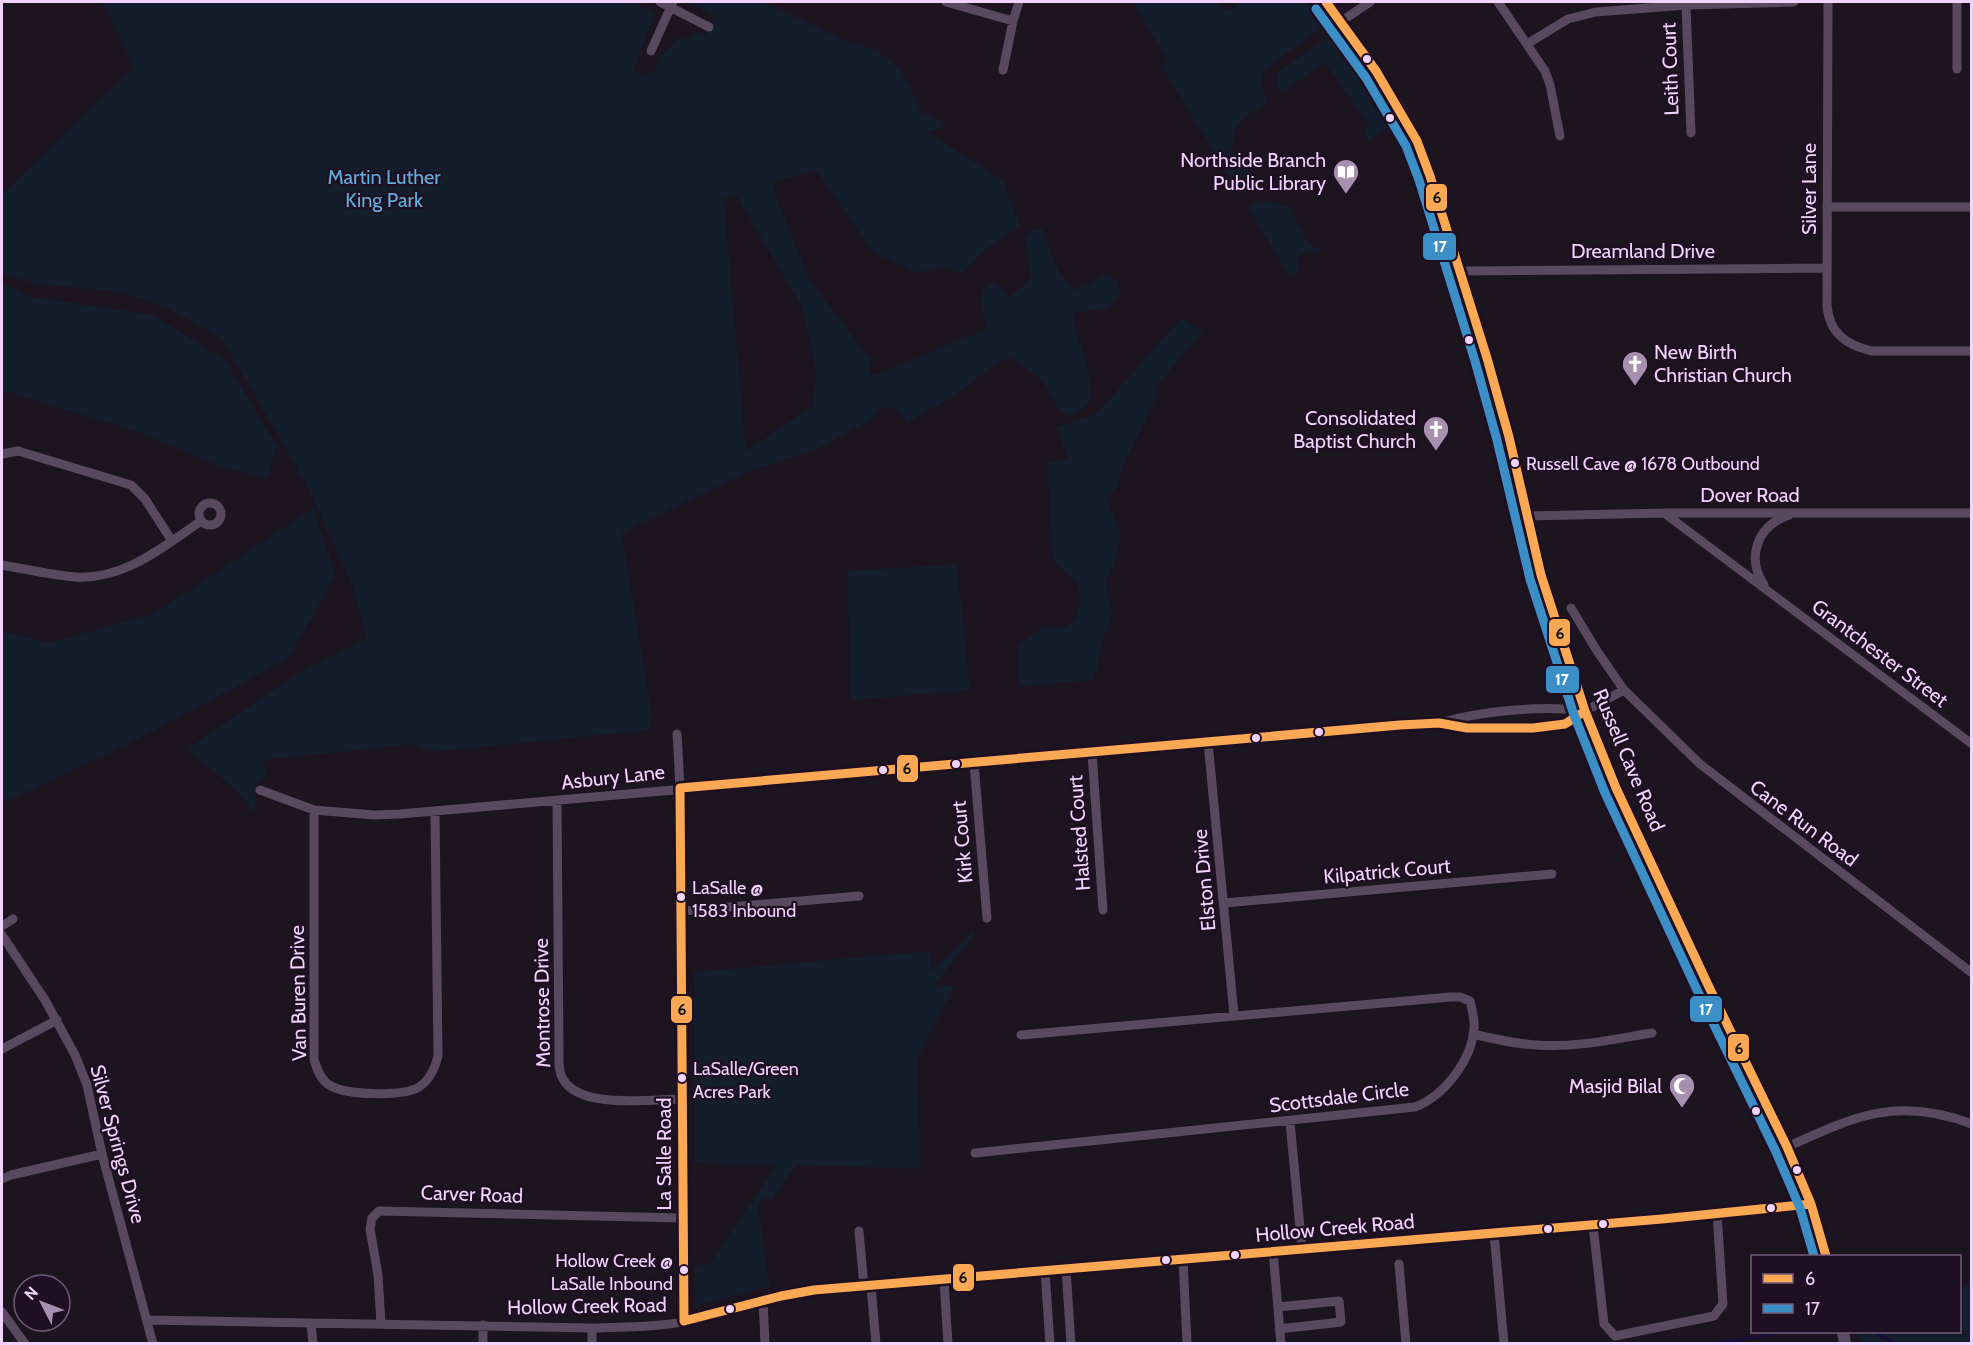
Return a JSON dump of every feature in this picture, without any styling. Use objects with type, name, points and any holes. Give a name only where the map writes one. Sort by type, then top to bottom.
[{"type":"main road","name":"Russell Cave Road","points":[[1326,2],[1381,80],[1417,141],[1495,385],[1544,585],[1585,711],[1621,799],[1786,1147],[1811,1204],[1826,1255]]},
{"type":"street","points":[[660,2],[672,4],[709,27]]},
{"type":"street","points":[[946,2],[1013,21]]},
{"type":"street","points":[[1003,70],[1019,2]]},
{"type":"street","points":[[1340,22],[1370,2]]},
{"type":"street","points":[[1498,2],[1545,71],[1560,136]]},
{"type":"street","points":[[1527,44],[1550,29],[1581,15],[1596,12],[1686,5],[1794,2]]},
{"type":"street","name":"Silver Lane","points":[[1828,2],[1827,305],[1831,323],[1836,333],[1856,348],[1872,351],[1971,351]]},
{"type":"street","points":[[1957,2],[1957,69]]},
{"type":"street","points":[[651,51],[672,4]]},
{"type":"street","name":"Leith Court","points":[[1686,5],[1691,132]]},
{"type":"street","points":[[1827,207],[1971,207]]},
{"type":"street","name":"Dreamland Drive","points":[[1460,271],[1827,268]]},
{"type":"street","points":[[2,454],[18,451],[131,485],[145,499],[172,540]]},
{"type":"street","name":"Dover Road","points":[[1528,516],[1664,513],[1971,513]]},
{"type":"street","name":"Grantchester Street","points":[[1664,513],[1971,744]]},
{"type":"street","name":"Grantchester Street","points":[[1768,590],[1757,571],[1755,560],[1759,539],[1771,524],[1797,513]]},
{"type":"street","points":[[2,565],[70,576],[96,576],[134,564],[201,521]]},
{"type":"street","name":"Cane Run Road","points":[[1571,608],[1624,690],[1700,764],[1971,973]]},
{"type":"street","points":[[1585,711],[1624,690]]},
{"type":"street","name":"Asbury Lane","points":[[260,790],[314,810],[374,815],[557,801],[680,788],[1439,723],[1465,716],[1559,707],[1585,711]]},
{"type":"street","name":"Asbury Lane","points":[[1439,723],[1467,728],[1533,729],[1565,724],[1585,711]]},
{"type":"street","name":"La Salle Road","points":[[677,734],[683,911],[684,1321]]},
{"type":"street","name":"Elston Drive","points":[[1208,742],[1234,1015]]},
{"type":"street","name":"Halsted Court","points":[[1092,753],[1102,910]]},
{"type":"street","name":"Kirk Court","points":[[974,763],[987,918]]},
{"type":"street","name":"Montrose Drive","points":[[557,801],[561,1077],[571,1089],[591,1098],[604,1100],[682,1099]]},
{"type":"street","name":"Van Buren Drive","points":[[314,810],[314,1059],[316,1069],[325,1082],[338,1089],[397,1093],[418,1088],[426,1081],[432,1074],[438,1056],[435,811]]},
{"type":"street","name":"Kilpatrick Court","points":[[1224,903],[1552,874]]},
{"type":"street","points":[[683,911],[859,896]]},
{"type":"street","points":[[2,926],[13,919]]},
{"type":"street","name":"Silver Springs Drive","points":[[2,935],[57,1020],[87,1085],[102,1154],[153,1344]]},
{"type":"street","name":"Scottsdale Circle","points":[[975,1153],[1406,1109],[1425,1103],[1445,1088],[1453,1078],[1469,1048],[1474,1019],[1470,1001],[1460,997],[1022,1035]]},
{"type":"street","points":[[2,1049],[57,1020]]},
{"type":"street","points":[[1473,1034],[1504,1041],[1546,1046],[1652,1033]]},
{"type":"street","points":[[1786,1147],[1855,1117],[1886,1111],[1926,1111],[1971,1124]]},
{"type":"street","points":[[1290,1122],[1302,1249]]},
{"type":"street","points":[[2,1179],[10,1175],[102,1154]]},
{"type":"street","name":"Hollow Creek Road","points":[[147,1320],[643,1327],[705,1317],[763,1299],[813,1290],[1593,1225],[1811,1204]]},
{"type":"street","name":"Carver Road","points":[[381,1324],[378,1275],[370,1229],[372,1218],[378,1211],[682,1218]]},
{"type":"street","points":[[1593,1225],[1604,1324],[1615,1336],[1714,1316],[1723,1304],[1717,1213]]},
{"type":"street","points":[[859,1231],[876,1344]]},
{"type":"street","points":[[1494,1233],[1504,1344]]},
{"type":"street","points":[[1273,1251],[1281,1344]]},
{"type":"street","points":[[1183,1259],[1187,1344]]},
{"type":"street","points":[[1399,1264],[1406,1344]]},
{"type":"street","points":[[1066,1269],[1071,1344]]},
{"type":"street","points":[[1046,1271],[1050,1344]]},
{"type":"street","points":[[944,1280],[948,1344]]},
{"type":"street","points":[[763,1299],[765,1344]]},
{"type":"street","points":[[1278,1307],[1339,1301],[1341,1322],[1279,1329]]},
{"type":"street","points":[[2,1312],[25,1344]]},
{"type":"street","points":[[311,1323],[313,1344]]},
{"type":"street","points":[[483,1325],[483,1344]]},
{"type":"street","points":[[592,1328],[592,1344]]},
{"type":"green space","name":"Martin Luther King Park","points":[[103,2],[633,2],[655,13],[634,71],[643,76],[653,72],[663,53],[675,41],[683,38],[690,40],[695,31],[705,35],[710,28],[714,14],[689,2],[763,2],[850,43],[865,46],[889,59],[912,89],[923,116],[929,115],[934,119],[944,121],[939,129],[927,132],[1002,179],[1021,226],[983,251],[962,275],[945,267],[916,273],[873,252],[816,170],[774,182],[775,194],[810,280],[871,360],[870,372],[875,375],[986,329],[981,303],[982,291],[995,283],[1009,297],[1031,278],[1025,237],[1031,230],[1042,228],[1055,263],[1070,286],[1076,290],[1105,275],[1115,279],[1119,286],[1120,294],[1109,308],[1074,313],[1073,319],[1089,372],[1091,402],[1072,416],[1062,414],[1042,381],[1011,357],[996,364],[953,397],[907,423],[897,409],[879,408],[872,420],[815,450],[747,472],[622,533],[652,716],[650,730],[429,752],[415,744],[263,760],[266,772],[264,779],[257,782],[255,814],[239,793],[187,749],[301,671],[367,638],[351,582],[306,484],[222,339],[166,307],[121,292],[36,284],[2,273],[2,195],[134,67]],"holes":[[[736,195],[802,307],[816,371],[813,406],[746,451],[724,199]]]},
{"type":"green space","points":[[1133,2],[1217,2],[1228,11],[1242,2],[1307,2],[1324,26],[1264,71],[1261,83],[1267,100],[1241,122],[1235,132],[1232,149],[1258,183],[1257,186],[1240,195],[1161,65],[1168,61]]},
{"type":"green space","points":[[1331,35],[1391,125],[1369,141],[1365,138],[1367,136],[1364,130],[1369,125],[1325,63],[1283,92],[1277,86],[1276,78],[1280,70]]},
{"type":"green space","points":[[1255,201],[1270,201],[1289,207],[1309,244],[1319,249],[1321,253],[1307,251],[1297,258],[1299,271],[1289,276],[1249,209]]},
{"type":"green space","points":[[2,283],[32,297],[153,315],[226,360],[277,447],[267,479],[222,467],[141,433],[5,391],[2,392]]},
{"type":"green space","points":[[1181,318],[1204,332],[1155,387],[1157,396],[1123,467],[1118,486],[1107,500],[1121,534],[1116,560],[1106,582],[1113,616],[1103,640],[1098,668],[1092,680],[1019,686],[1019,644],[1039,629],[1065,627],[1075,621],[1080,602],[1078,583],[1053,561],[1047,462],[1068,460],[1057,427],[1097,413]]},
{"type":"green space","points":[[313,508],[336,575],[289,658],[127,745],[2,803],[2,631],[49,643],[155,613]]},
{"type":"green space","points":[[957,564],[970,690],[851,700],[847,571]]},
{"type":"green space","points":[[972,932],[975,934],[933,987],[955,985],[917,1060],[921,1169],[796,1165],[772,1200],[764,1197],[758,1207],[770,1286],[695,1306],[695,1265],[709,1265],[776,1165],[695,1163],[694,972],[930,951],[932,972]]},
{"type":"green space","points":[[1971,1280],[1971,1343],[1860,1343],[1859,1335],[1870,1333],[1961,1333],[1961,1289]]},
{"type":"waterway","points":[[1715,1344],[1777,1333]]},
{"type":"waterway","points":[[1875,1333],[1896,1344]]},
{"type":"transit line","name":"6","points":[[1326,2],[1376,71],[1417,141],[1487,358],[1509,437],[1541,575],[1585,711],[1616,788],[1787,1147],[1811,1204],[1826,1255]]},
{"type":"transit line","name":"17","points":[[1316,9],[1366,78],[1406,146],[1419,180],[1475,361],[1497,440],[1530,579],[1574,715],[1605,793],[1776,1152],[1800,1208],[1814,1255]]},
{"type":"transit line","name":"6","points":[[680,788],[1400,725],[1439,723],[1467,728],[1533,728],[1565,724],[1585,711]]},
{"type":"transit line","name":"6","points":[[680,788],[684,1321]]},
{"type":"transit line","name":"6","points":[[684,1321],[781,1296],[814,1290],[1662,1219],[1811,1204]]},
{"type":"place","name":"Northside Branch Public Library","points":[[1346,195]]},
{"type":"place","name":"New Birth Christian Church","points":[[1635,387]]},
{"type":"place","name":"Consolidated Baptist Church","points":[[1436,452]]},
{"type":"place","name":"Russell Cave @ 1678 Outbound","points":[[1515,463]]},
{"type":"place","name":"LaSalle @ 1583 Inbound","points":[[681,897]]},
{"type":"place","name":"LaSalle/Green Acres Park","points":[[682,1078]]},
{"type":"place","name":"Masjid Bilal","points":[[1682,1109]]},
{"type":"place","name":"Hollow Creek @ LaSalle Inbound","points":[[684,1270]]}]
